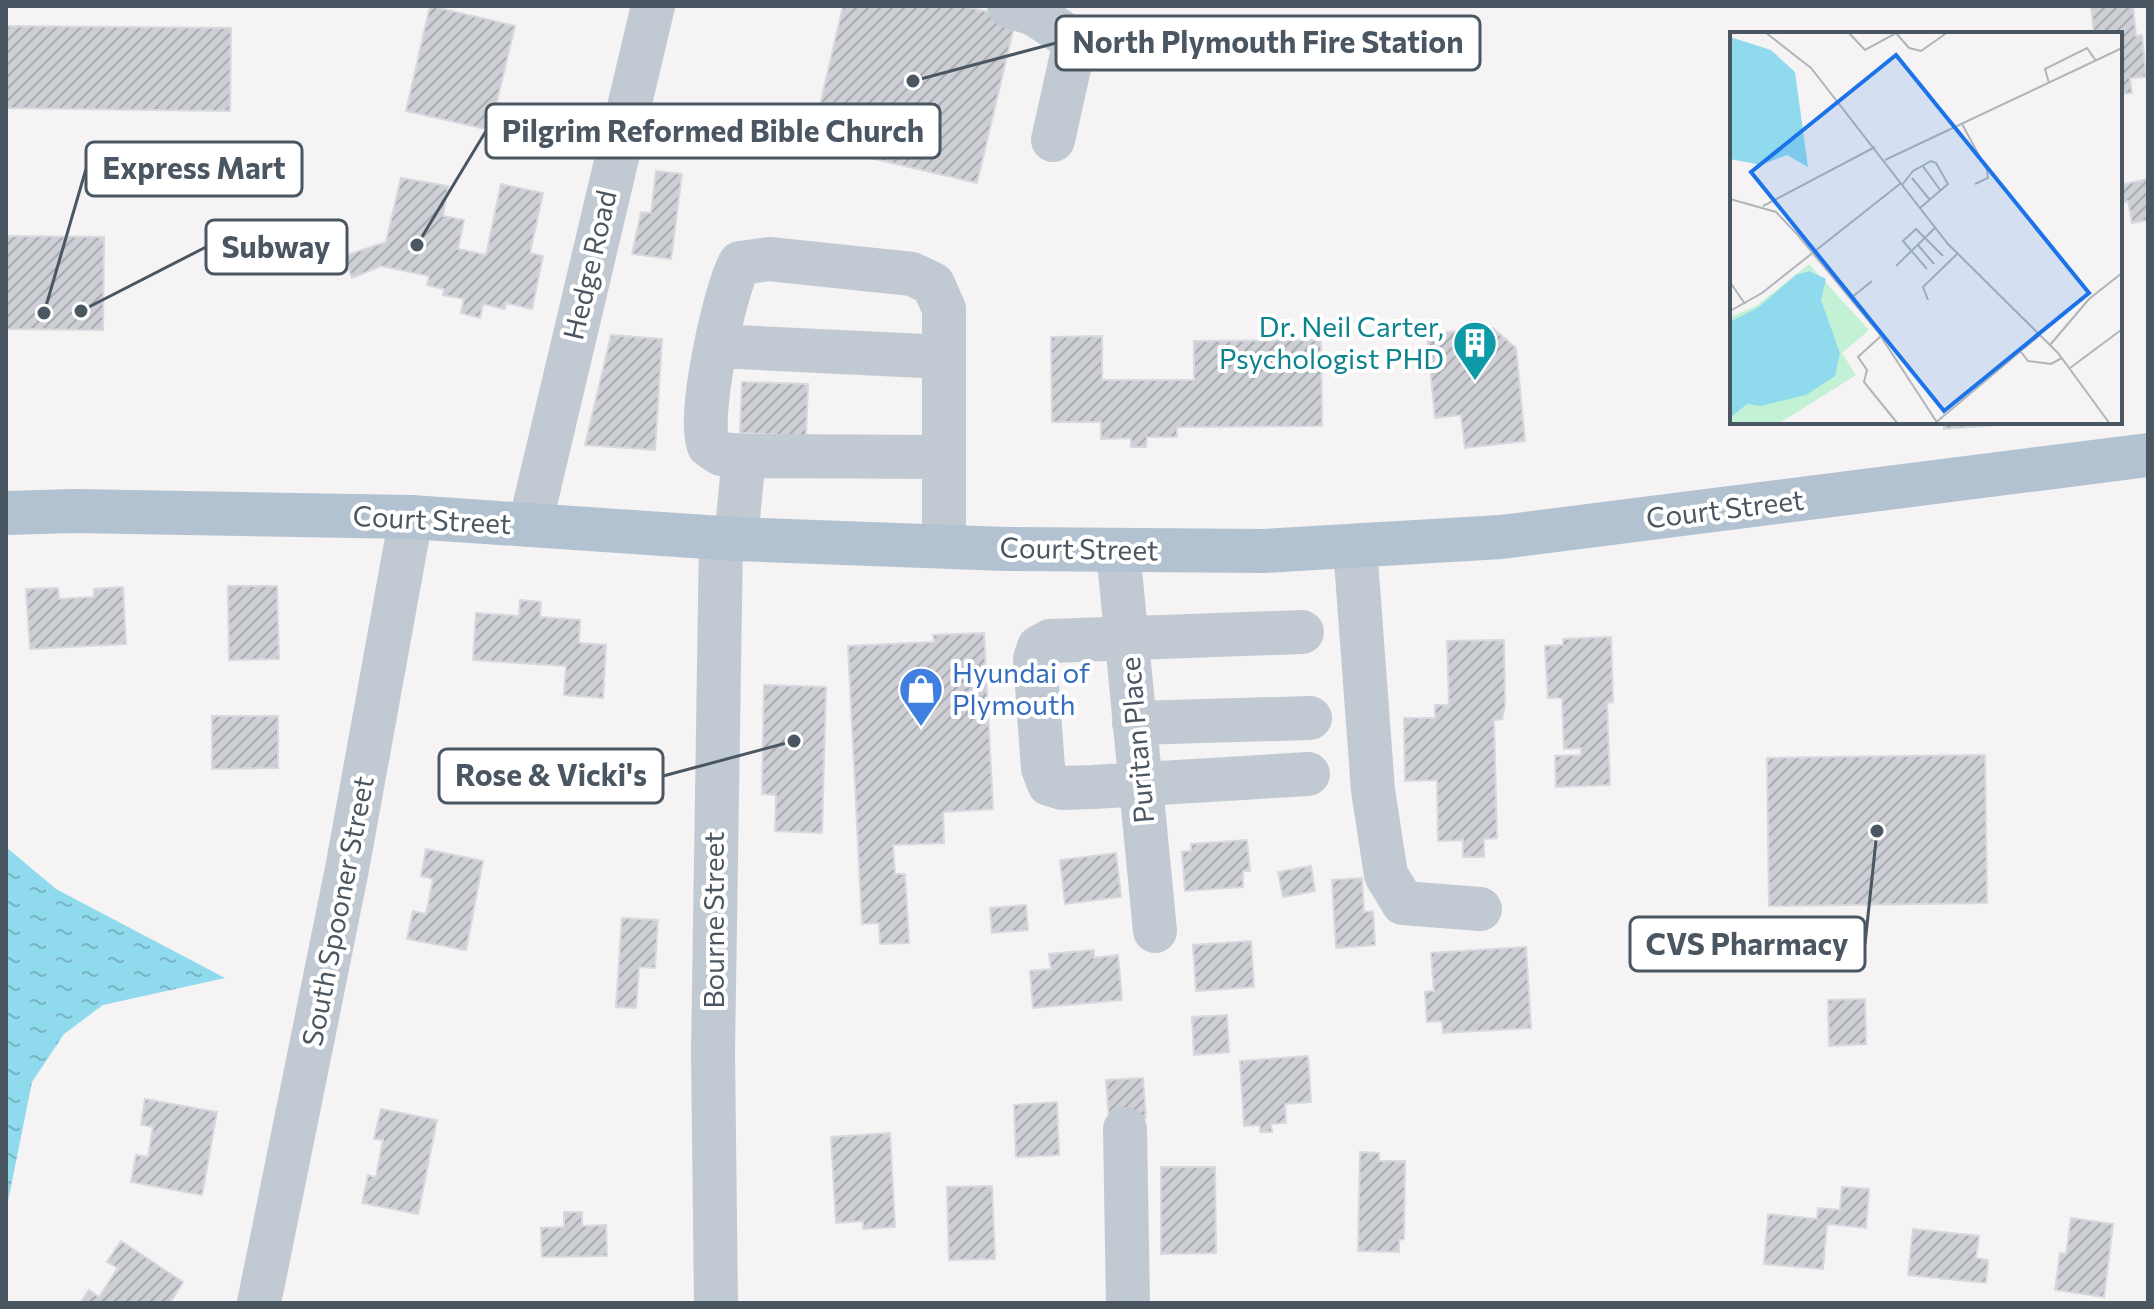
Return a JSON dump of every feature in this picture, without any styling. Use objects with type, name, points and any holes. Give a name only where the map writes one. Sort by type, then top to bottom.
[{"type":"main road","name":"Court Street","points":[[6,513],[74,511],[411,517],[729,538],[944,546],[1263,551],[1516,535],[2148,455]]},
{"type":"street","name":"Hedge Road","points":[[530,525],[653,6]]},
{"type":"street","points":[[1009,6],[1034,14],[1075,41],[1053,140]]},
{"type":"street","points":[[943,457],[744,456],[721,454],[706,441],[723,305],[740,263],[769,259],[912,274],[933,284],[944,309],[944,546]]},
{"type":"street","points":[[717,346],[944,357]]},
{"type":"street","name":"Bourne Street","points":[[716,1303],[713,1052],[729,538],[744,456]]},
{"type":"street","name":"South Spooner Street","points":[[259,1303],[347,869],[411,517]]},
{"type":"street","points":[[1355,547],[1373,790],[1386,875],[1403,903],[1480,909]]},
{"type":"street","name":"Puritan Place","points":[[1118,550],[1155,931]]},
{"type":"street","points":[[1302,632],[1050,641],[1039,647],[1035,659],[1043,768],[1049,784],[1062,788],[1308,774]]},
{"type":"street","points":[[1134,723],[1310,718]]},
{"type":"street","points":[[1125,1129],[1128,1303]]},
{"type":"water","points":[[6,847],[56,889],[225,978],[103,1005],[64,1034],[32,1082],[6,1211]]},
{"type":"building","points":[[430,6],[515,26],[490,130],[406,111]]},
{"type":"building","points":[[843,6],[962,6],[1016,18],[977,183],[811,144]]},
{"type":"building","points":[[2091,6],[2133,6],[2136,36],[2142,35],[2146,77],[2130,78],[2132,93],[2122,94],[2122,32],[2094,32]]},
{"type":"building","points":[[6,26],[231,28],[230,111],[6,108]]},
{"type":"building","points":[[656,171],[682,174],[671,259],[632,254],[641,212],[651,213]]},
{"type":"building","points":[[401,178],[448,186],[443,216],[464,220],[458,249],[486,255],[501,184],[543,193],[530,253],[543,256],[532,309],[506,303],[505,309],[483,304],[480,318],[461,313],[464,299],[443,295],[444,289],[427,285],[429,276],[381,266],[352,278],[344,256],[386,242]]},
{"type":"building","points":[[2148,179],[2148,220],[2132,223],[2128,201],[2122,202],[2122,185]]},
{"type":"building","points":[[6,236],[104,237],[103,330],[6,329]]},
{"type":"building","name":"Dr. Neil Carter, Psychologist PHD","points":[[1493,328],[1516,348],[1525,441],[1465,448],[1461,415],[1435,418],[1427,334]]},
{"type":"building","points":[[611,335],[662,339],[655,450],[585,445]]},
{"type":"building","points":[[1102,336],[1102,380],[1194,380],[1194,341],[1321,340],[1322,426],[1177,427],[1177,437],[1147,437],[1146,447],[1131,447],[1131,438],[1101,439],[1101,422],[1052,422],[1051,337]]},
{"type":"building","points":[[742,382],[808,384],[806,436],[740,433]]},
{"type":"building","points":[[1944,424],[2009,424],[1944,429]]},
{"type":"building","points":[[228,586],[277,586],[279,659],[229,660]]},
{"type":"building","points":[[123,587],[126,644],[30,649],[26,589],[58,588],[59,599],[94,597],[94,589]]},
{"type":"building","points":[[520,600],[541,602],[540,617],[580,620],[579,643],[606,645],[603,698],[564,695],[566,666],[473,660],[476,613],[519,616]]},
{"type":"building","name":"Hyundai of Plymouth","points":[[984,633],[993,809],[943,812],[944,843],[893,845],[895,874],[905,874],[909,943],[880,944],[879,923],[862,924],[848,646],[934,642],[933,635]]},
{"type":"building","points":[[1611,637],[1613,702],[1607,703],[1610,785],[1556,787],[1555,756],[1581,755],[1581,748],[1564,749],[1562,698],[1548,698],[1545,646],[1563,645],[1563,639]]},
{"type":"building","points":[[1504,640],[1505,705],[1502,719],[1494,720],[1497,838],[1484,839],[1484,857],[1463,857],[1463,840],[1438,841],[1437,780],[1405,781],[1404,718],[1435,718],[1435,705],[1449,705],[1447,641]]},
{"type":"building","points":[[764,685],[826,687],[822,833],[775,831],[776,795],[762,794]]},
{"type":"building","points":[[212,716],[278,716],[278,768],[212,769]]},
{"type":"building","points":[[1985,755],[1987,903],[1769,906],[1767,758]]},
{"type":"building","points":[[1247,840],[1250,871],[1243,871],[1243,887],[1185,891],[1182,852],[1191,851],[1191,844]]},
{"type":"building","points":[[426,849],[483,861],[466,950],[407,939],[413,911],[426,914],[433,879],[421,876]]},
{"type":"building","points":[[1116,853],[1121,897],[1065,904],[1060,860]]},
{"type":"building","points":[[1311,866],[1315,891],[1283,897],[1278,872]]},
{"type":"building","points":[[1362,878],[1364,912],[1373,911],[1375,945],[1336,948],[1332,880]]},
{"type":"building","points":[[1026,905],[1028,930],[992,933],[990,908]]},
{"type":"building","points":[[622,918],[658,920],[655,968],[639,967],[636,1008],[616,1007]]},
{"type":"building","points":[[1251,941],[1254,987],[1196,991],[1193,945]]},
{"type":"building","points":[[1526,947],[1531,1028],[1443,1033],[1442,1021],[1427,1022],[1425,992],[1434,991],[1431,953]]},
{"type":"building","points":[[1094,950],[1094,958],[1118,955],[1122,1000],[1033,1008],[1030,971],[1051,969],[1049,954]]},
{"type":"building","points":[[1865,999],[1866,1044],[1829,1046],[1828,1000]]},
{"type":"building","points":[[1227,1015],[1229,1052],[1194,1055],[1192,1017]]},
{"type":"building","points":[[1308,1056],[1311,1102],[1285,1104],[1286,1123],[1271,1124],[1272,1132],[1260,1132],[1260,1125],[1244,1126],[1240,1061]]},
{"type":"building","points":[[1143,1078],[1146,1118],[1109,1121],[1106,1080]]},
{"type":"building","points":[[145,1099],[217,1112],[202,1195],[131,1182],[136,1155],[148,1157],[153,1127],[141,1125]]},
{"type":"building","points":[[1057,1102],[1059,1155],[1016,1157],[1014,1105]]},
{"type":"building","points":[[381,1109],[437,1120],[418,1214],[362,1203],[368,1175],[376,1177],[383,1140],[374,1139]]},
{"type":"building","points":[[890,1133],[895,1227],[863,1229],[863,1221],[836,1223],[831,1137]]},
{"type":"building","points":[[1360,1152],[1379,1153],[1379,1161],[1405,1161],[1404,1239],[1399,1240],[1399,1252],[1358,1251]]},
{"type":"building","points":[[1161,1167],[1215,1167],[1216,1253],[1161,1254]]},
{"type":"building","points":[[992,1186],[995,1259],[949,1260],[947,1187]]},
{"type":"building","points":[[1842,1187],[1869,1189],[1866,1228],[1827,1224],[1823,1269],[1764,1264],[1768,1214],[1817,1219],[1818,1208],[1840,1210]]},
{"type":"building","points":[[564,1212],[582,1212],[582,1226],[606,1225],[607,1256],[542,1257],[541,1228],[564,1227]]},
{"type":"building","points":[[2071,1218],[2113,1224],[2104,1297],[2055,1290],[2060,1253],[2066,1254]]},
{"type":"building","points":[[1913,1229],[1979,1236],[1976,1258],[1988,1260],[1986,1283],[1908,1275]]},
{"type":"building","points":[[121,1241],[183,1282],[170,1303],[80,1303],[89,1290],[99,1297],[118,1268],[107,1262]]},
{"type":"place","name":"North Plymouth Fire Station","points":[[913,81]]},
{"type":"place","name":"Pilgrim Reformed Bible Church","points":[[417,245]]},
{"type":"place","name":"Subway","points":[[81,311]]},
{"type":"place","name":"Express Mart","points":[[44,313]]},
{"type":"place","name":"Dr. Neil Carter, Psychologist PHD","points":[[1475,382]]},
{"type":"place","name":"Hyundai of Plymouth","points":[[921,728]]},
{"type":"place","name":"Rose & Vicki's","points":[[794,741]]},
{"type":"place","name":"CVS Pharmacy","points":[[1877,831]]}]
